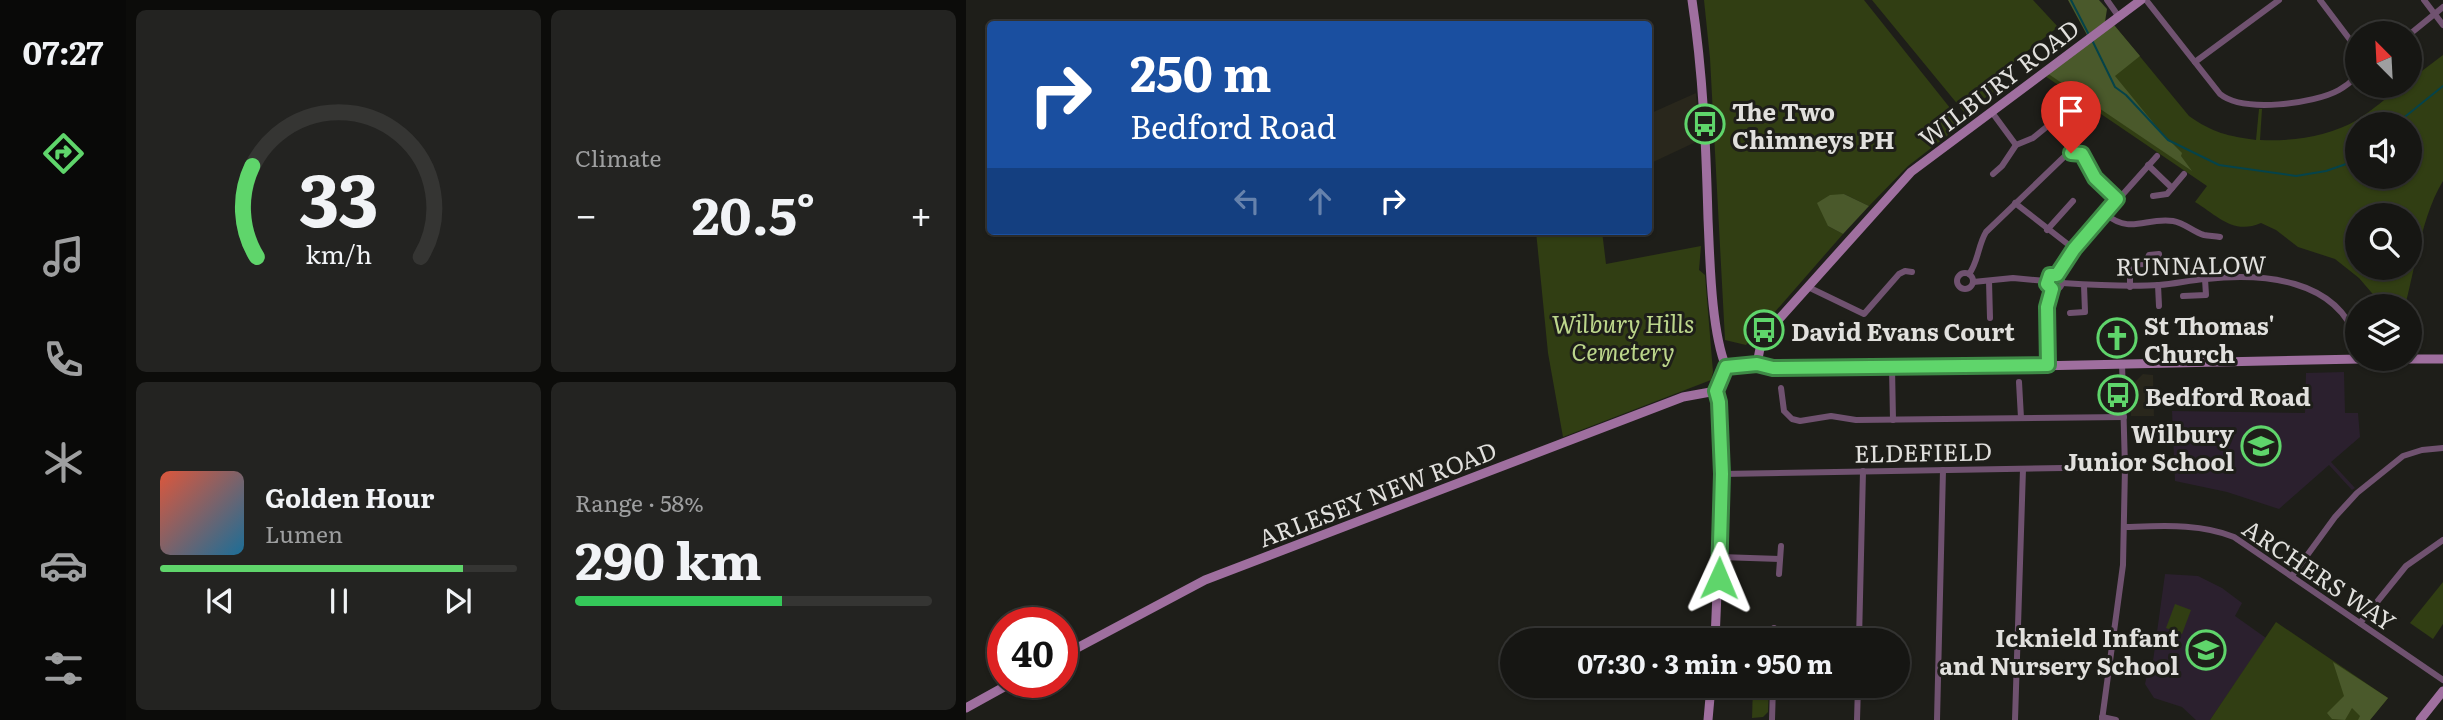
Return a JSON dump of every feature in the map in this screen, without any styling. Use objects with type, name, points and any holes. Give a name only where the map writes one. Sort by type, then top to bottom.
[{"type":"street","points":[[1692,0],[1700,56],[1710,262],[1720,353],[1726,367],[1716,391],[1719,402],[1722,474],[1716,628]]},
{"type":"street","points":[[2107,0],[2119,17]]},
{"type":"street","points":[[2143,0],[2226,98],[2261,104],[2288,103],[2330,93],[2345,85]]},
{"type":"street","name":"WILBURY ROAD","points":[[1757,364],[1762,338],[1912,172],[2143,0]]},
{"type":"street","points":[[2195,62],[2279,0]]},
{"type":"street","points":[[2320,0],[2345,33]]},
{"type":"street","points":[[2424,0],[2443,25]]},
{"type":"street","points":[[2422,24],[2443,7]]},
{"type":"street","points":[[1991,111],[2016,145]]},
{"type":"street","points":[[1993,174],[2016,145],[2033,138],[2060,116],[2066,120]]},
{"type":"street","points":[[1969,274],[1974,268],[1982,238],[2066,155],[2082,154],[2095,178],[2117,199]]},
{"type":"street","points":[[2057,275],[2074,249],[2157,156]]},
{"type":"street","points":[[2148,165],[2172,188]]},
{"type":"street","points":[[2153,196],[2167,194],[2184,174]]},
{"type":"street","points":[[2047,229],[2073,201]]},
{"type":"street","points":[[2015,203],[2074,249]]},
{"type":"street","points":[[2105,214],[2128,226],[2170,221],[2202,234],[2220,237]]},
{"type":"street","points":[[2121,265],[2146,264],[2148,255],[2158,254]]},
{"type":"street","points":[[2130,265],[2130,287]]},
{"type":"street","points":[[1808,287],[1864,314],[1899,274],[1912,272]]},
{"type":"street","points":[[1969,274],[1960,274],[1956,280],[1957,284],[1965,289],[1973,282]]},
{"type":"street","points":[[1969,274],[1973,282]]},
{"type":"street","points":[[2046,281],[2050,275],[2061,278],[2062,283],[2058,289],[2052,289]]},
{"type":"street","name":"RUNNALOW","points":[[2062,283],[2130,287],[2233,277],[2287,282],[2316,291],[2345,315]]},
{"type":"street","points":[[1973,282],[2013,278],[2046,281],[2052,289]]},
{"type":"street","points":[[2183,296],[2206,295],[2205,279]]},
{"type":"street","points":[[1989,281],[1990,318]]},
{"type":"street","name":"RUNNALOW","points":[[2070,313],[2085,312],[2084,285]]},
{"type":"street","points":[[2158,285],[2159,306]]},
{"type":"street","points":[[2048,365],[2047,307],[2052,289]]},
{"type":"street","points":[[1726,367],[1757,364],[1773,368],[2345,359]]},
{"type":"street","points":[[2422,359],[2443,359]]},
{"type":"street","points":[[2116,720],[2102,718],[2118,609],[2125,527],[2122,363]]},
{"type":"street","points":[[1892,367],[1893,420]]},
{"type":"street","points":[[2020,382],[2021,418]]},
{"type":"street","points":[[1781,388],[1784,411],[1796,421],[1831,416],[1856,420],[2124,417]]},
{"type":"street","name":"ARLESEY NEW ROAD","points":[[1078,647],[1205,580],[1684,397],[1716,391]]},
{"type":"street","points":[[2292,576],[2335,517],[2357,493],[2403,456],[2422,450],[2443,449]]},
{"type":"street","name":"ELDEFIELD","points":[[1722,474],[2125,467]]},
{"type":"street","points":[[2015,720],[2023,468]]},
{"type":"street","points":[[1937,720],[1943,470]]},
{"type":"street","points":[[1859,628],[1863,471]]},
{"type":"street","name":"ARCHERS WAY","points":[[2125,527],[2192,527],[2222,532],[2255,550],[2443,680]]},
{"type":"street","points":[[2360,623],[2406,566],[2443,540]]},
{"type":"street","points":[[1779,574],[1781,546]]},
{"type":"street","points":[[1720,557],[1780,559]]},
{"type":"street","points":[[2420,720],[2443,691]]},
{"type":"street","points":[[966,708],[987,696]]},
{"type":"street","points":[[1708,720],[1710,698]]},
{"type":"street","points":[[1772,720],[1773,698]]},
{"type":"street","points":[[1857,720],[1858,698]]},
{"type":"shaded area","points":[[1696,93],[1700,140],[1652,163],[1652,113]]},
{"type":"shaded area","name":"Wilbury Junior School","points":[[2344,372],[2345,413],[2358,413],[2360,437],[2331,462],[2355,488],[2352,490],[2329,465],[2279,509],[2227,492],[2175,481],[2172,411],[2305,413],[2306,373]]},
{"type":"shaded area","points":[[2143,374],[2153,375],[2154,416],[2131,416],[2130,387]]},
{"type":"shaded area","name":"Icknield Infant and Nursery School","points":[[2165,574],[2198,576],[2222,588],[2242,603],[2235,616],[2266,638],[2210,720],[2196,720],[2182,707],[2154,698],[2145,684],[2153,661]]},
{"type":"green space","points":[[1704,0],[1864,0],[1961,125],[1908,166],[1869,206],[1844,194],[1828,226],[1843,234],[1746,345],[1725,340],[1710,58]]},
{"type":"green space","points":[[1872,0],[2033,0],[2058,27],[2002,71],[2003,86],[1964,112]]},
{"type":"green space","points":[[2068,0],[2099,0],[2107,9],[2105,22],[2087,35]]},
{"type":"green space","points":[[2114,25],[2189,116],[2206,126],[2221,133],[2256,140],[2259,109],[2262,109],[2260,140],[2310,137],[2345,126],[2345,189],[2422,189],[2422,112],[2369,112],[2387,98],[2422,98],[2422,71],[2443,55],[2443,181],[2422,234],[2422,203],[2345,203],[2345,267],[2335,259],[2298,247],[2276,230],[2261,223],[2242,227],[2219,218],[2195,202],[2207,186],[2045,76]]},
{"type":"green space","points":[[2114,25],[2140,56],[2115,76],[2160,131],[2182,153],[2181,156],[2192,171],[2047,73]]},
{"type":"green space","points":[[1844,194],[1869,206],[1843,234],[1828,226],[1817,203],[1830,195]]},
{"type":"green space","name":"Wilbury Hills Cemetery","points":[[1536,235],[1602,235],[1606,264],[1701,246],[1699,270],[1705,275],[1713,372],[1711,380],[1563,437],[1548,353]]},
{"type":"green space","points":[[2361,280],[2411,280],[2408,294],[2373,294]]},
{"type":"green space","points":[[2443,582],[2443,624],[2433,639],[2410,623]]},
{"type":"green space","points":[[2175,604],[2191,610],[2182,634],[2166,628]]},
{"type":"green space","points":[[2276,622],[2388,698],[2370,720],[2210,720]]},
{"type":"green space","points":[[2333,662],[2388,698],[2370,720],[2358,720],[2360,716],[2352,708],[2345,720],[2332,719],[2327,713],[2344,696]]},
{"type":"green space","points":[[1753,698],[1769,698],[1768,712],[1763,717],[1752,718]]},
{"type":"waterway","points":[[2071,0],[2089,35]]},
{"type":"waterway","points":[[2092,40],[2115,87],[2126,95],[2168,140],[2219,165],[2296,176],[2345,164]]},
{"type":"waterway","points":[[2411,112],[2443,86]]},
{"type":"place","name":"The Two Chimneys PH","points":[[1705,124]]},
{"type":"place","name":"David Evans Court","points":[[1764,330]]},
{"type":"place","name":"St Thomas' Church","points":[[2117,338]]},
{"type":"place","name":"Bedford Road","points":[[2118,395]]},
{"type":"place","name":"Wilbury Junior School","points":[[2261,446]]},
{"type":"place","name":"Icknield Infant and Nursery School","points":[[2206,650]]},
{"type":"route","points":[[1719,578],[1722,474],[1719,402],[1716,391],[1726,367],[1757,364],[1773,368],[2048,365],[2047,307],[2052,289],[2049,288],[2047,279],[2050,275],[2057,275],[2074,249],[2117,199],[2095,178],[2082,154],[2071,153]]}]
